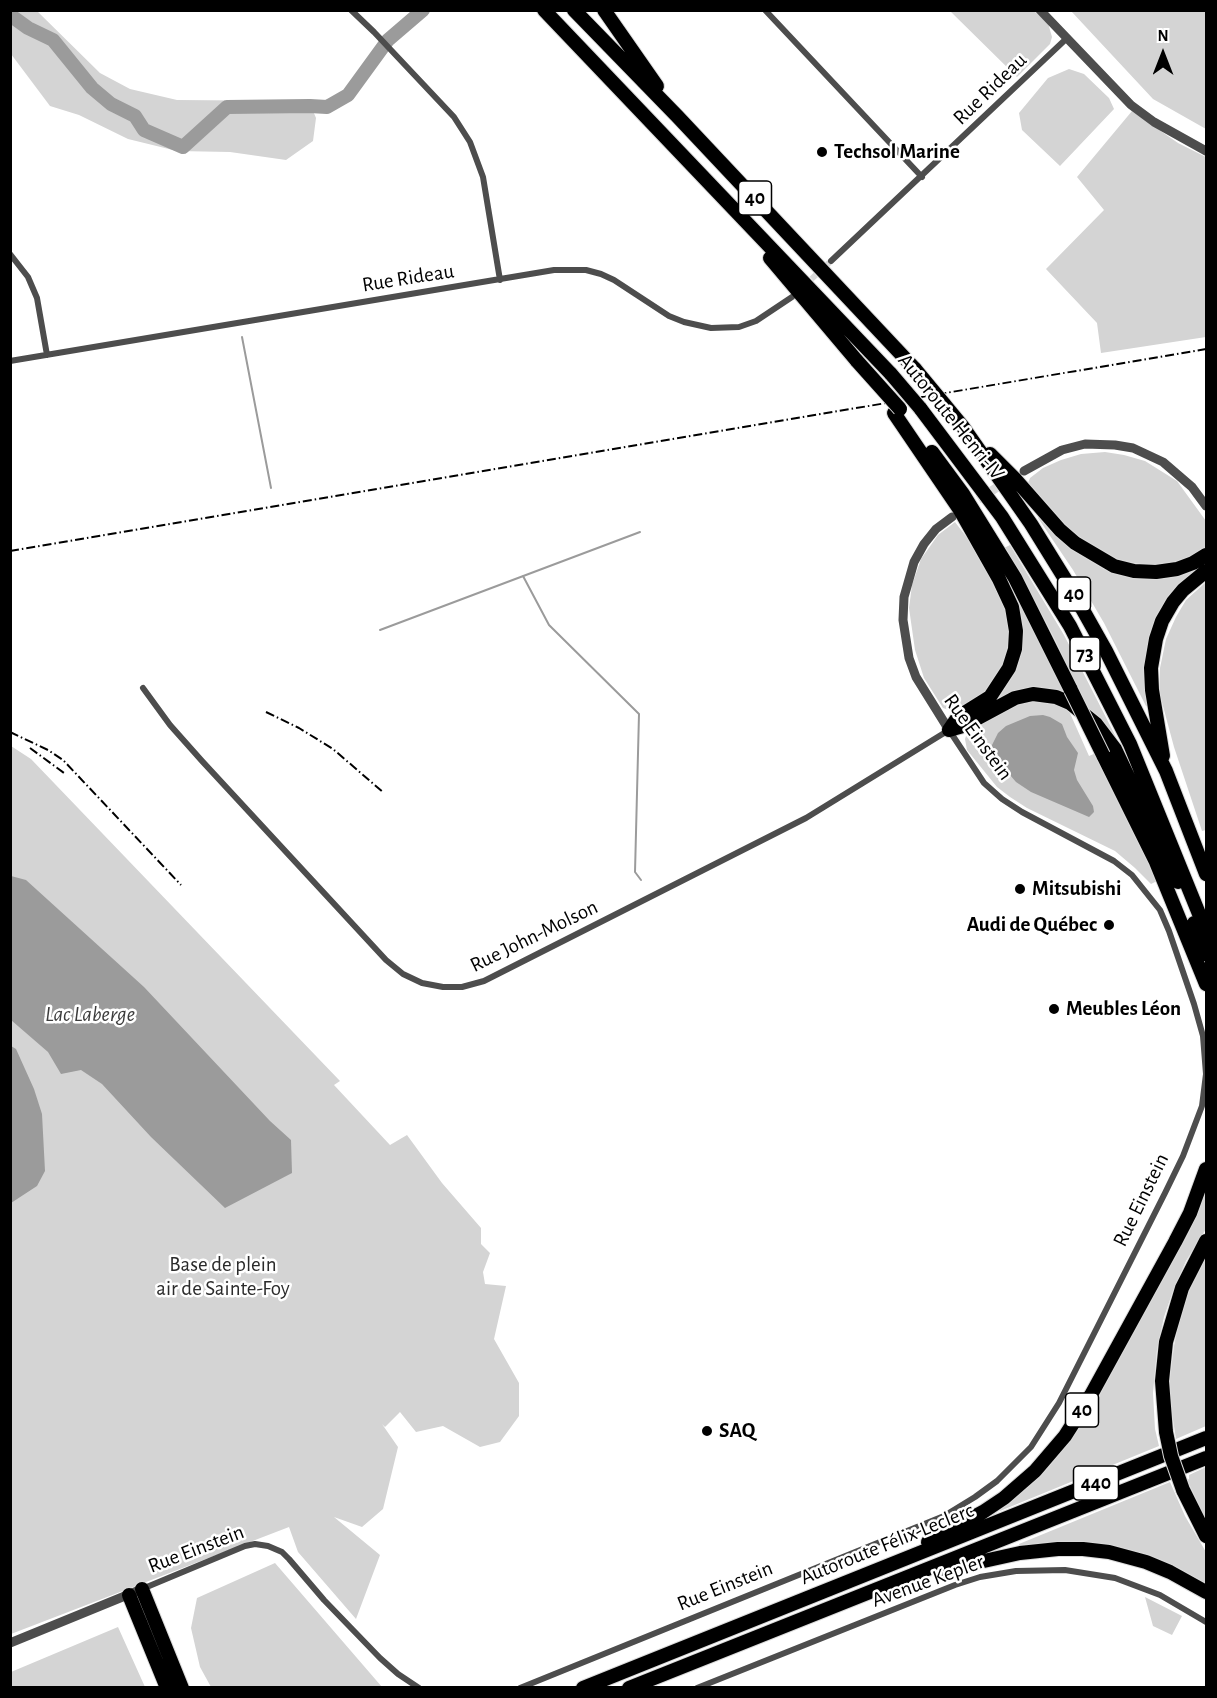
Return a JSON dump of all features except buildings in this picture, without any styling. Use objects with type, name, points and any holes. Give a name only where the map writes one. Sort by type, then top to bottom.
[{"type":"highway","name":"Autoroute Henri-IV","points":[[544,10],[891,374],[920,408],[1002,517],[1070,626],[1102,685],[1130,744],[1206,931]]},
{"type":"highway","name":"Autoroute Henri-IV","points":[[574,10],[915,369],[963,427],[1031,524],[1106,651],[1166,771],[1206,874]]},
{"type":"highway","points":[[604,10],[678,117]]},
{"type":"highway","name":"40","points":[[712,186],[857,361],[963,494],[995,544],[1030,606],[1156,862],[1206,984]]},
{"type":"highway","points":[[897,411],[960,510],[1011,604],[1015,650],[1009,668],[990,697],[958,717],[949,730]]},
{"type":"highway","points":[[963,427],[1016,480],[1060,530],[1075,543],[1114,566],[1134,571],[1156,572],[1177,569],[1206,555]]},
{"type":"highway","points":[[1166,771],[1152,690],[1156,639],[1162,621],[1173,602],[1183,590],[1206,571]]},
{"type":"highway","points":[[949,730],[963,726],[1015,698],[1033,694],[1056,697],[1070,703],[1085,714],[1096,724],[1115,749],[1172,870],[1206,954]]},
{"type":"highway","name":"40","points":[[871,1573],[989,1509],[1015,1490],[1051,1454],[1088,1401],[1157,1275],[1190,1213],[1206,1169]]},
{"type":"highway","points":[[1206,1241],[1182,1288],[1166,1342],[1162,1381],[1166,1432],[1171,1456],[1206,1536]]},
{"type":"highway","name":"Autoroute Félix-Leclerc","points":[[583,1688],[1206,1438]]},
{"type":"highway","name":"Autoroute Félix-Leclerc","points":[[629,1688],[1206,1458]]},
{"type":"highway","points":[[896,1581],[1008,1555],[1046,1549],[1071,1549],[1109,1552],[1146,1562],[1206,1592]]},
{"type":"highway","points":[[136,1592],[167,1688]]},
{"type":"highway","points":[[136,1592],[182,1688]]},
{"type":"street","points":[[351,10],[454,117],[470,142],[483,177],[500,280]]},
{"type":"street","points":[[765,10],[922,177]]},
{"type":"street","points":[[1040,10],[1131,105],[1154,122],[1206,151]]},
{"type":"street","name":"Rue Rideau","points":[[831,261],[1066,39]]},
{"type":"street","points":[[10,254],[28,277],[37,298],[47,355]]},
{"type":"street","name":"Rue Rideau","points":[[10,361],[554,270],[586,270],[614,280],[669,316],[690,324],[711,328],[739,327],[756,321],[792,297]]},
{"type":"street","points":[[1024,471],[1062,450],[1085,444],[1133,448],[1163,462],[1192,487],[1206,506]]},
{"type":"street","name":"Rue Einstein","points":[[520,1688],[920,1527],[955,1510],[997,1481],[1031,1447],[1056,1410],[1183,1156],[1202,1106],[1206,1074],[1203,1036],[1194,1004],[1160,910],[1132,875],[1114,861],[1023,813],[984,783],[916,677],[909,658],[903,620],[904,597],[914,562],[924,544],[936,529],[952,517]]},
{"type":"street","name":"Rue John-Molson","points":[[143,688],[170,725],[202,761],[386,960],[403,974],[422,983],[443,987],[462,987],[484,981],[806,818],[949,730]]},
{"type":"street","name":"Rue Einstein","points":[[10,1643],[245,1546],[259,1544],[282,1552],[290,1558],[324,1600],[380,1658],[419,1688]]},
{"type":"street","name":"Avenue Kepler","points":[[697,1688],[955,1585],[980,1577],[1016,1571],[1059,1569],[1115,1578],[1160,1595],[1206,1622]]},
{"type":"green space","points":[[11,10],[37,11],[100,73],[130,89],[177,100],[309,101],[316,118],[313,141],[286,160],[230,152],[177,151],[128,139],[79,115],[50,106],[11,54]]},
{"type":"green space","points":[[950,11],[1034,11],[1048,23],[1052,37],[1050,44],[1017,77]]},
{"type":"green space","points":[[1071,11],[1206,11],[1206,129],[1153,99]]},
{"type":"green space","points":[[1069,69],[1084,74],[1109,98],[1114,109],[1060,166],[1022,130],[1019,113],[1048,78]]},
{"type":"green space","points":[[1132,111],[1178,143],[1206,157],[1206,337],[1101,353],[1097,323],[1046,269],[1104,210],[1077,177]]},
{"type":"green space","points":[[1105,452],[1145,461],[1177,481],[1206,521],[1206,548],[1180,563],[1149,565],[1119,561],[1082,540],[1066,526],[1028,483],[1030,478],[1043,468],[1061,460],[1081,454]]},
{"type":"green space","points":[[1042,515],[1109,568],[1196,566],[1198,570],[1164,606],[1150,705],[1146,706],[1104,623],[1073,570],[1038,518]]},
{"type":"green space","points":[[955,522],[975,548],[1005,602],[1010,623],[1010,652],[991,688],[955,712],[943,708],[924,678],[915,650],[909,608],[912,585],[921,559],[938,535]]},
{"type":"green space","points":[[1010,545],[1064,635],[1118,741],[1115,743],[1088,710],[1025,582],[1004,548]]},
{"type":"green space","points":[[1000,563],[1042,642],[1068,698],[1001,700],[997,696],[1019,656],[998,564]]},
{"type":"green space","points":[[1206,582],[1206,830],[1202,831],[1174,747],[1160,695],[1160,668],[1166,639],[1176,617],[1186,600]]},
{"type":"green space","points":[[1049,701],[1064,706],[1069,711],[1089,756],[1096,753],[1157,881],[1151,884],[1115,851],[1027,808],[1010,797],[997,787],[967,750],[965,739],[972,728],[1020,702]]},
{"type":"green space","name":"Base de plein air de Sainte-Foy","points":[[11,746],[31,759],[340,1081],[334,1085],[390,1145],[407,1135],[442,1183],[481,1228],[481,1244],[490,1253],[483,1272],[485,1284],[506,1286],[494,1339],[519,1383],[519,1416],[500,1442],[480,1447],[443,1426],[416,1432],[400,1412],[385,1427],[382,1424],[398,1447],[383,1509],[362,1527],[334,1517],[380,1555],[356,1619],[298,1552],[289,1527],[11,1634]]},
{"type":"green space","points":[[1206,1184],[1206,1229],[1186,1261],[1173,1291],[1164,1317],[1157,1350],[1153,1393],[1155,1429],[1159,1446],[1000,1511],[999,1508],[1034,1480]]},
{"type":"green space","points":[[1206,1256],[1206,1426],[1176,1439],[1170,1401],[1174,1346],[1180,1315]]},
{"type":"green space","points":[[1206,1467],[1206,1520],[1187,1480],[1189,1475]]},
{"type":"green space","points":[[1170,1482],[1185,1516],[1206,1552],[1206,1585],[1170,1566],[1020,1548],[1019,1544]]},
{"type":"green space","points":[[275,1563],[382,1687],[211,1687],[200,1667],[191,1628],[197,1598]]},
{"type":"green space","points":[[1145,1597],[1182,1616],[1172,1635],[1153,1626]]},
{"type":"green space","points":[[118,1627],[145,1687],[11,1687],[11,1672]]},
{"type":"water","points":[[1043,715],[1062,724],[1067,737],[1078,753],[1074,770],[1077,780],[1093,806],[1094,812],[1089,817],[1031,792],[1016,782],[991,753],[991,747],[998,733],[1006,726],[1030,716]]},
{"type":"water","name":"Lac Laberge","points":[[11,876],[26,880],[144,987],[270,1121],[291,1140],[292,1173],[225,1208],[151,1137],[102,1084],[81,1070],[61,1074],[48,1052],[11,1020]]},
{"type":"water","name":"Lac Laberge","points":[[11,1046],[16,1049],[34,1089],[42,1114],[45,1171],[37,1186],[11,1203]]},
{"type":"waterway","points":[[10,15],[28,28],[53,40],[92,88],[111,104],[135,116],[144,130],[183,147],[227,107],[327,107],[348,95],[388,40],[423,10]]},
{"type":"waterway","points":[[242,337],[271,488]]},
{"type":"waterway","points":[[380,630],[640,532]]},
{"type":"waterway","points":[[523,576],[549,625],[639,714],[635,872],[641,880]]},
{"type":"tunnel","points":[[805,285],[831,261]]},
{"type":"tunnel","points":[[967,507],[1005,482]]},
{"type":"railway","points":[[10,551],[1206,349]]},
{"type":"railway","points":[[266,712],[299,728],[333,749],[384,793]]},
{"type":"railway","points":[[10,732],[48,750],[63,760],[181,885]]},
{"type":"railway","points":[[30,748],[64,773]]},
{"type":"place","name":"Techsol Marine","points":[[822,152]]},
{"type":"place","name":"Mitsubishi","points":[[1020,889]]},
{"type":"place","name":"Audi de Québec","points":[[1109,925]]},
{"type":"place","name":"Meubles Léon","points":[[1054,1009]]},
{"type":"place","name":"SAQ","points":[[707,1431]]}]
